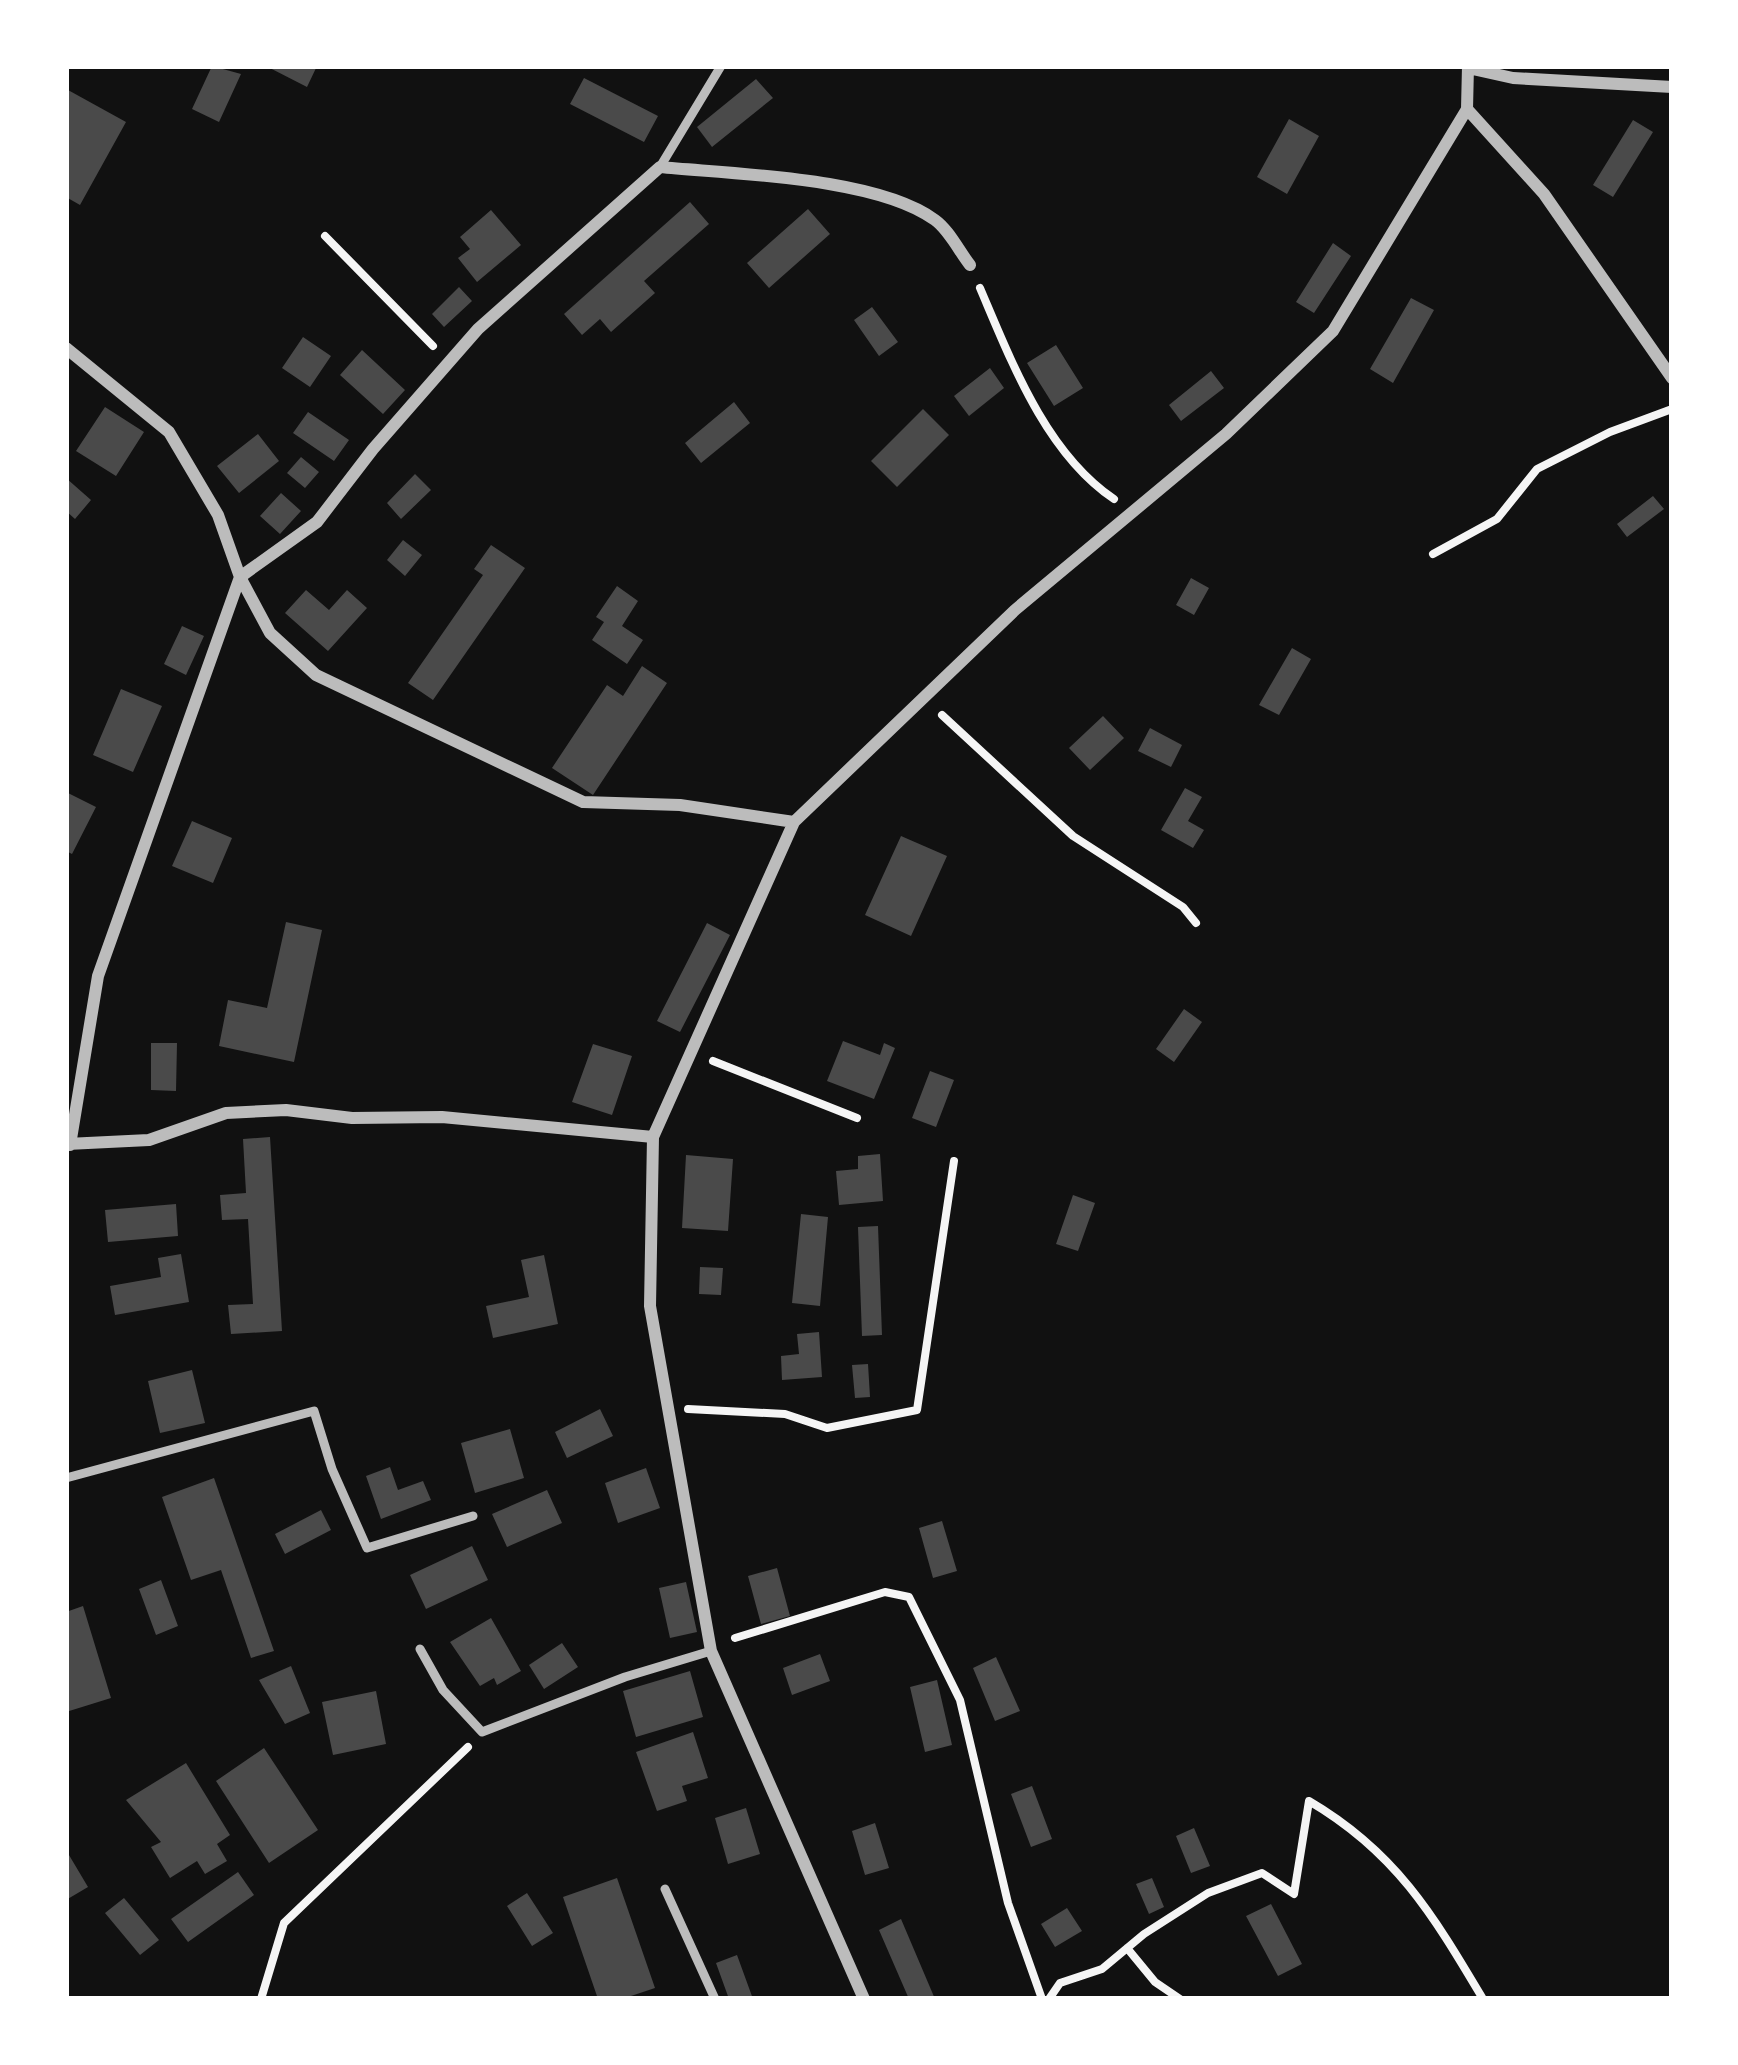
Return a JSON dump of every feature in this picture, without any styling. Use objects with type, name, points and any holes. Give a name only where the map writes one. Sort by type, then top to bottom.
[{"type":"street","points":[[864,1999],[710,1648],[650,1306],[653,1137],[688,1053],[794,822],[1015,610],[1226,434],[1333,331],[1467,109],[1468,67],[1513,78],[1672,87]]},
{"type":"street","points":[[1467,109],[1544,194],[1672,378]]},
{"type":"street","points":[[653,1137],[442,1117],[352,1118],[286,1110],[226,1113],[149,1140],[68,1144],[98,976],[240,577],[317,522],[478,328],[660,167],[808,181],[887,199],[936,220],[970,265]]},
{"type":"street","points":[[66,348],[169,432],[218,515],[240,577],[270,633],[316,675],[583,802],[680,806],[794,822]]},
{"type":"lane","points":[[660,167],[721,66]]},
{"type":"lane","points":[[66,1478],[314,1411],[332,1469],[367,1548],[473,1516]]},
{"type":"lane","points":[[420,1648],[443,1690],[482,1732],[710,1648]]},
{"type":"lane","points":[[665,1888],[715,1999]]},
{"type":"path","points":[[325,236],[450,361]]},
{"type":"path","points":[[970,265],[1016,368],[1079,476],[1133,512]]},
{"type":"path","points":[[1433,554],[1497,519],[1538,469],[1610,432],[1672,410]]},
{"type":"path","points":[[925,696],[997,771],[1073,836],[1184,908],[1196,923]]},
{"type":"path","points":[[688,1053],[756,1074],[857,1118]]},
{"type":"path","points":[[667,1410],[784,1414],[827,1428],[917,1410],[954,1161]]},
{"type":"path","points":[[710,1648],[885,1592],[909,1597],[960,1700],[1008,1903],[1045,1999],[1060,1982],[1102,1969],[1208,1893],[1262,1873],[1294,1894],[1310,1801],[1352,1826],[1400,1871],[1483,1999]]},
{"type":"path","points":[[261,1999],[284,1923],[482,1732]]},
{"type":"path","points":[[1127,1948],[1155,1982],[1180,1999]]},
{"type":"building","points":[[212,66],[241,74],[219,122],[192,109]]},
{"type":"building","points":[[266,66],[317,66],[307,87]]},
{"type":"building","points":[[584,78],[658,116],[644,142],[570,104]]},
{"type":"building","points":[[756,79],[773,98],[712,147],[697,127]]},
{"type":"building","points":[[68,90],[126,122],[80,205],[66,197]]},
{"type":"building","points":[[1289,119],[1319,136],[1287,194],[1257,177]]},
{"type":"building","points":[[1633,120],[1653,132],[1613,197],[1593,185]]},
{"type":"building","points":[[690,202],[709,224],[644,281],[655,293],[611,332],[600,319],[582,335],[564,314]]},
{"type":"building","points":[[808,209],[830,234],[769,288],[747,263]]},
{"type":"building","points":[[491,210],[521,245],[477,282],[458,258],[470,249],[460,237]]},
{"type":"building","points":[[1333,243],[1351,256],[1314,313],[1296,302]]},
{"type":"building","points":[[459,287],[472,301],[444,327],[432,314]]},
{"type":"building","points":[[1411,298],[1434,310],[1393,383],[1370,369]]},
{"type":"building","points":[[872,307],[898,342],[879,356],[854,320]]},
{"type":"building","points":[[303,337],[331,356],[310,387],[282,368]]},
{"type":"building","points":[[1056,345],[1083,388],[1054,406],[1027,363]]},
{"type":"building","points":[[362,350],[405,390],[383,414],[340,375]]},
{"type":"building","points":[[990,368],[1004,388],[969,416],[954,396]]},
{"type":"building","points":[[1211,371],[1224,388],[1181,421],[1169,405]]},
{"type":"building","points":[[734,402],[750,423],[701,463],[685,443]]},
{"type":"building","points":[[105,407],[144,432],[116,476],[76,451]]},
{"type":"building","points":[[923,409],[949,435],[897,487],[871,461]]},
{"type":"building","points":[[308,412],[349,440],[334,461],[293,433]]},
{"type":"building","points":[[258,434],[279,461],[239,493],[217,466]]},
{"type":"building","points":[[301,457],[319,472],[305,488],[287,473]]},
{"type":"building","points":[[415,474],[431,490],[401,519],[387,503]]},
{"type":"building","points":[[66,478],[91,500],[75,519],[66,511]]},
{"type":"building","points":[[281,493],[301,511],[280,534],[260,516]]},
{"type":"building","points":[[1653,496],[1664,509],[1627,537],[1617,524]]},
{"type":"building","points":[[403,540],[422,555],[405,576],[387,560]]},
{"type":"building","points":[[491,545],[525,568],[433,700],[408,683],[483,575],[474,569]]},
{"type":"building","points":[[1191,578],[1209,588],[1194,615],[1176,605]]},
{"type":"building","points":[[617,586],[638,601],[622,626],[643,640],[627,664],[592,640],[604,622],[596,617]]},
{"type":"building","points":[[306,590],[329,610],[347,590],[367,608],[328,651],[285,613]]},
{"type":"building","points":[[182,626],[204,636],[186,675],[164,664]]},
{"type":"building","points":[[1292,648],[1311,659],[1279,715],[1259,705]]},
{"type":"building","points":[[642,666],[667,683],[593,795],[552,768],[607,685],[623,696]]},
{"type":"building","points":[[121,689],[162,706],[133,772],[93,755]]},
{"type":"building","points":[[1103,716],[1124,738],[1090,770],[1069,748]]},
{"type":"building","points":[[1150,728],[1182,745],[1171,767],[1138,751]]},
{"type":"building","points":[[1185,788],[1202,797],[1188,821],[1204,830],[1193,848],[1161,830]]},
{"type":"building","points":[[66,792],[96,807],[72,854],[66,851]]},
{"type":"building","points":[[192,821],[232,838],[213,883],[172,866]]},
{"type":"building","points":[[901,836],[947,856],[911,936],[865,915]]},
{"type":"building","points":[[286,922],[322,930],[294,1062],[219,1046],[228,1000],[267,1008]]},
{"type":"building","points":[[707,923],[730,935],[680,1032],[657,1021]]},
{"type":"building","points":[[1184,1009],[1202,1022],[1174,1062],[1156,1049]]},
{"type":"building","points":[[843,1041],[880,1055],[884,1043],[895,1048],[874,1099],[827,1081]]},
{"type":"building","points":[[151,1043],[177,1043],[176,1091],[151,1090]]},
{"type":"building","points":[[593,1044],[632,1056],[612,1115],[572,1102]]},
{"type":"building","points":[[930,1071],[954,1080],[936,1127],[912,1118]]},
{"type":"building","points":[[270,1137],[282,1331],[231,1334],[228,1305],[253,1304],[248,1219],[222,1220],[220,1195],[246,1193],[243,1139]]},
{"type":"building","points":[[880,1154],[883,1201],[839,1205],[836,1171],[858,1169],[858,1156]]},
{"type":"building","points":[[686,1155],[733,1159],[728,1231],[682,1228]]},
{"type":"building","points":[[1073,1195],[1095,1203],[1078,1251],[1056,1244]]},
{"type":"building","points":[[176,1204],[178,1236],[108,1242],[105,1210]]},
{"type":"building","points":[[801,1214],[828,1217],[820,1306],[792,1303]]},
{"type":"building","points":[[878,1226],[882,1335],[862,1336],[858,1227]]},
{"type":"building","points":[[181,1254],[189,1302],[115,1315],[110,1286],[161,1277],[158,1258]]},
{"type":"building","points":[[544,1255],[558,1324],[493,1338],[486,1306],[529,1297],[521,1260]]},
{"type":"building","points":[[700,1267],[723,1268],[721,1295],[699,1294]]},
{"type":"building","points":[[819,1332],[822,1377],[782,1380],[781,1356],[799,1354],[797,1334]]},
{"type":"building","points":[[868,1364],[870,1397],[855,1398],[852,1365]]},
{"type":"building","points":[[192,1370],[205,1423],[160,1433],[148,1381]]},
{"type":"building","points":[[600,1409],[613,1436],[567,1458],[555,1432]]},
{"type":"building","points":[[510,1429],[524,1478],[475,1493],[461,1443]]},
{"type":"building","points":[[390,1467],[398,1490],[423,1481],[431,1500],[381,1519],[366,1476]]},
{"type":"building","points":[[646,1468],[660,1508],[618,1523],[605,1483]]},
{"type":"building","points":[[214,1478],[274,1651],[251,1658],[221,1570],[191,1580],[162,1497]]},
{"type":"building","points":[[547,1490],[562,1523],[507,1547],[492,1514]]},
{"type":"building","points":[[321,1510],[331,1530],[285,1554],[275,1534]]},
{"type":"building","points":[[942,1521],[957,1571],[933,1578],[919,1528]]},
{"type":"building","points":[[472,1546],[488,1580],[426,1609],[410,1575]]},
{"type":"building","points":[[777,1568],[790,1616],[761,1624],[748,1576]]},
{"type":"building","points":[[161,1580],[178,1626],[156,1635],[139,1589]]},
{"type":"building","points":[[686,1582],[697,1632],[670,1638],[659,1588]]},
{"type":"building","points":[[83,1606],[111,1698],[66,1712],[66,1612]]},
{"type":"building","points":[[491,1618],[521,1671],[497,1685],[494,1678],[480,1686],[450,1642]]},
{"type":"building","points":[[562,1643],[578,1667],[544,1689],[529,1665]]},
{"type":"building","points":[[820,1654],[830,1681],[792,1695],[783,1668]]},
{"type":"building","points":[[996,1657],[1020,1711],[995,1721],[973,1668]]},
{"type":"building","points":[[291,1666],[310,1713],[285,1724],[259,1680]]},
{"type":"building","points":[[690,1671],[703,1717],[636,1737],[623,1691]]},
{"type":"building","points":[[937,1680],[952,1745],[925,1752],[910,1687]]},
{"type":"building","points":[[376,1691],[386,1744],[333,1755],[322,1702]]},
{"type":"building","points":[[693,1732],[708,1778],[682,1786],[687,1801],[657,1811],[636,1752]]},
{"type":"building","points":[[264,1748],[318,1830],[269,1863],[216,1781]]},
{"type":"building","points":[[186,1763],[230,1835],[217,1844],[227,1861],[205,1874],[197,1861],[170,1878],[151,1847],[161,1842],[126,1800]]},
{"type":"building","points":[[1032,1786],[1052,1839],[1031,1847],[1011,1794]]},
{"type":"building","points":[[746,1808],[760,1854],[728,1864],[715,1818]]},
{"type":"building","points":[[875,1823],[889,1868],[865,1875],[852,1831]]},
{"type":"building","points":[[1194,1828],[1210,1866],[1191,1873],[1176,1836]]},
{"type":"building","points":[[66,1850],[88,1887],[66,1900]]},
{"type":"building","points":[[238,1872],[254,1895],[188,1942],[171,1919]]},
{"type":"building","points":[[617,1878],[655,1988],[622,1999],[598,1999],[563,1897]]},
{"type":"building","points":[[1152,1878],[1164,1907],[1149,1914],[1136,1884]]},
{"type":"building","points":[[527,1893],[553,1933],[532,1946],[507,1906]]},
{"type":"building","points":[[124,1898],[159,1940],[140,1955],[105,1913]]},
{"type":"building","points":[[1271,1904],[1302,1964],[1278,1976],[1246,1916]]},
{"type":"building","points":[[1067,1908],[1082,1931],[1055,1947],[1041,1924]]},
{"type":"building","points":[[901,1919],[935,1999],[909,1999],[879,1930]]},
{"type":"building","points":[[737,1955],[753,1999],[729,1999],[716,1963]]}]
